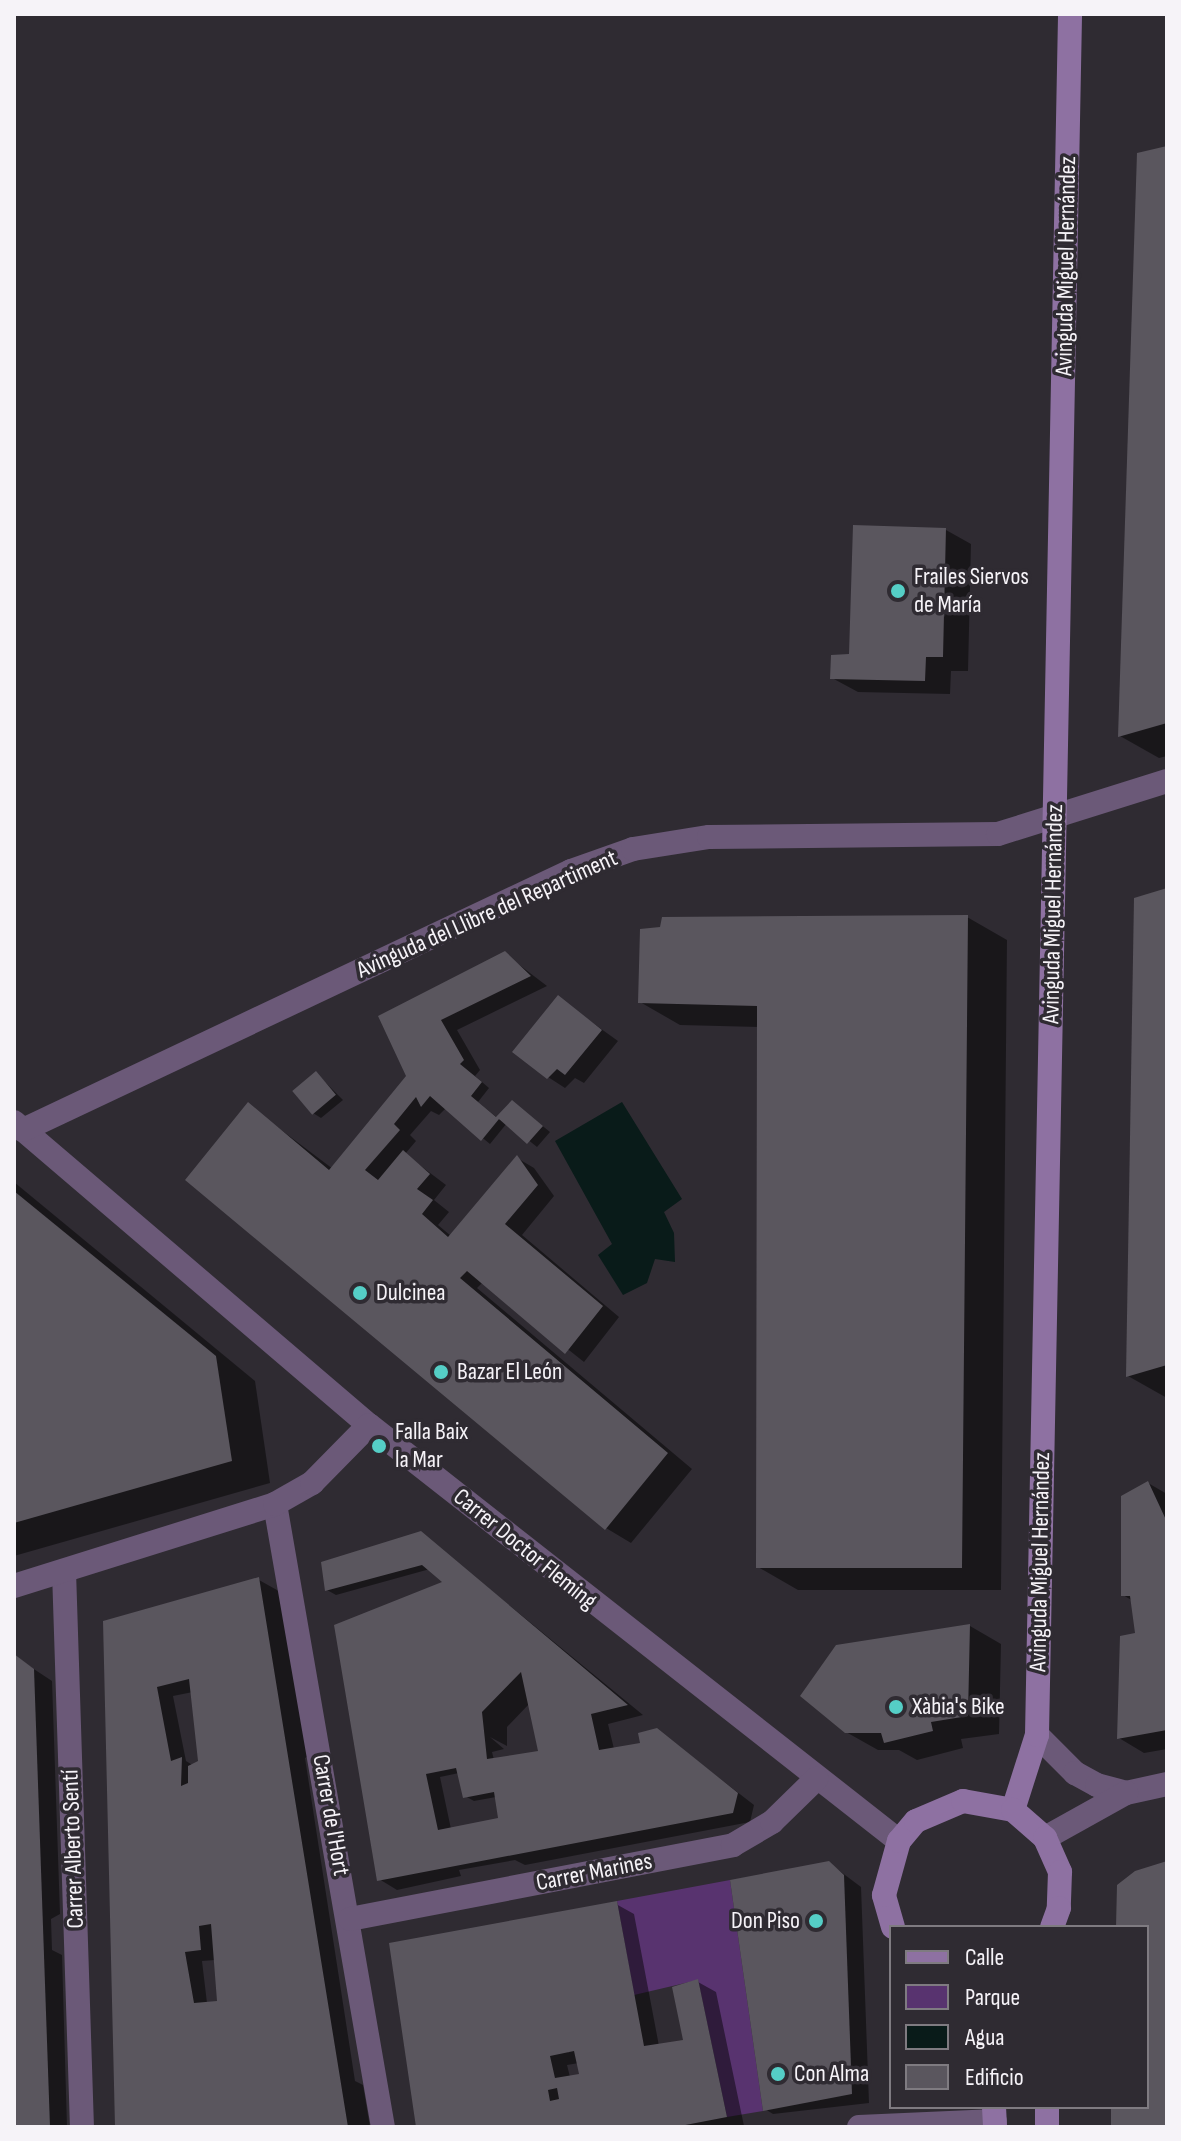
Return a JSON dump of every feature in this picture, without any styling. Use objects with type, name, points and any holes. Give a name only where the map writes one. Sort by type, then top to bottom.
[{"type":"main road","name":"Avinguda Miguel Hernández","points":[[1013,1810],[1037,1735],[1070,14]]},
{"type":"main road","points":[[892,1925],[884,1895],[899,1841],[938,1808],[988,1802],[1013,1810],[1045,1838],[1060,1872],[1053,1925]]},
{"type":"street","name":"Avinguda del Llibre del Repartiment","points":[[18,1126],[571,871],[633,849],[709,837],[998,834],[1054,819],[1167,781]]},
{"type":"street","name":"Carrer Doctor Fleming","points":[[18,1126],[369,1425],[816,1779],[899,1841]]},
{"type":"street","points":[[14,1586],[275,1504],[312,1483],[369,1425]]},
{"type":"street","name":"Carrer de l'Hort","points":[[275,1504],[350,1919],[383,2127]]},
{"type":"street","name":"Carrer Alberto Sentí","points":[[64,1571],[82,2127]]},
{"type":"street","points":[[1037,1735],[1075,1773],[1126,1793]]},
{"type":"street","name":"Carrer Marines","points":[[350,1919],[733,1845],[772,1822],[816,1779]]},
{"type":"street","points":[[1045,1838],[1126,1793],[1167,1784]]},
{"type":"street","points":[[859,2127],[994,2118]]},
{"type":"green space","points":[[730,1880],[763,2111],[727,2117],[698,1980],[634,1995],[617,1901]]},
{"type":"water","points":[[622,1102],[682,1199],[664,1212],[674,1233],[675,1262],[655,1259],[647,1283],[623,1295],[598,1255],[612,1244],[555,1141]]},
{"type":"building","points":[[1167,146],[1167,723],[1118,737],[1137,153]]},
{"type":"building","name":"Frailes Siervos de María","points":[[853,525],[946,528],[943,657],[926,657],[925,681],[830,679],[831,655],[849,654]]},
{"type":"building","points":[[1167,888],[1167,1365],[1126,1377],[1134,898]]},
{"type":"building","points":[[968,915],[962,1568],[756,1568],[757,1006],[638,1003],[640,929],[660,927],[662,917]]},
{"type":"building","points":[[505,951],[531,976],[441,1020],[464,1060],[460,1064],[482,1082],[471,1096],[496,1117],[512,1100],[543,1126],[527,1144],[499,1119],[481,1141],[430,1096],[421,1107],[416,1097],[394,1124],[400,1130],[365,1170],[378,1180],[403,1150],[430,1174],[417,1189],[433,1200],[422,1214],[448,1237],[517,1155],[538,1185],[505,1224],[603,1306],[565,1354],[467,1271],[460,1278],[668,1453],[605,1530],[185,1180],[248,1102],[329,1170],[406,1076],[378,1016]]},
{"type":"building","points":[[558,995],[602,1030],[565,1075],[557,1069],[547,1079],[512,1052]]},
{"type":"building","points":[[316,1071],[336,1095],[312,1115],[292,1091]]},
{"type":"building","points":[[14,1191],[216,1356],[232,1461],[14,1523]]},
{"type":"building","points":[[1148,1481],[1167,1522],[1167,1730],[1117,1739],[1120,1636],[1135,1633],[1130,1596],[1121,1596],[1121,1496]]},
{"type":"building","points":[[421,1531],[628,1705],[591,1714],[599,1750],[640,1743],[638,1733],[657,1728],[738,1793],[733,1813],[377,1881],[334,1625],[442,1582],[422,1565],[325,1591],[321,1562]],"holes":[[[521,1672],[538,1751],[487,1759],[482,1712]],[[456,1768],[463,1798],[494,1792],[498,1818],[438,1830],[426,1774]]]},
{"type":"building","points":[[259,1577],[348,2127],[115,2127],[103,1621]],"holes":[[[189,1679],[198,1761],[188,1766],[188,1783],[181,1786],[182,1757],[171,1761],[157,1687]],[[211,1924],[217,2001],[194,2003],[185,1952],[201,1950],[199,1926]]]},
{"type":"building","points":[[970,1624],[968,1716],[931,1722],[933,1731],[884,1743],[881,1733],[845,1733],[800,1696],[836,1645]]},
{"type":"building","points":[[14,1654],[34,1669],[50,2127],[14,2127]]},
{"type":"building","points":[[829,1861],[844,1875],[852,2094],[763,2111],[730,1880]]},
{"type":"building","points":[[1167,1861],[1167,2127],[1111,2127],[1111,2109],[1149,2109],[1149,1925],[1116,1925],[1117,1885],[1135,1871]]},
{"type":"building","points":[[617,1901],[644,2046],[683,2040],[672,1987],[698,1979],[727,2117],[675,2127],[416,2127],[389,1943]],"holes":[[[574,2051],[579,2074],[555,2078],[550,2056]],[[557,2088],[559,2099],[550,2101],[548,2090]]]},
{"type":"place","name":"Frailes Siervos de María","points":[[898,591]]},
{"type":"place","name":"Dulcinea","points":[[360,1293]]},
{"type":"place","name":"Bazar El León","points":[[441,1372]]},
{"type":"place","name":"Falla Baix la Mar","points":[[379,1446]]},
{"type":"place","name":"Xàbia's Bike","points":[[896,1707]]},
{"type":"place","name":"Don Piso","points":[[816,1921]]},
{"type":"place","name":"Con Alma","points":[[778,2074]]}]
